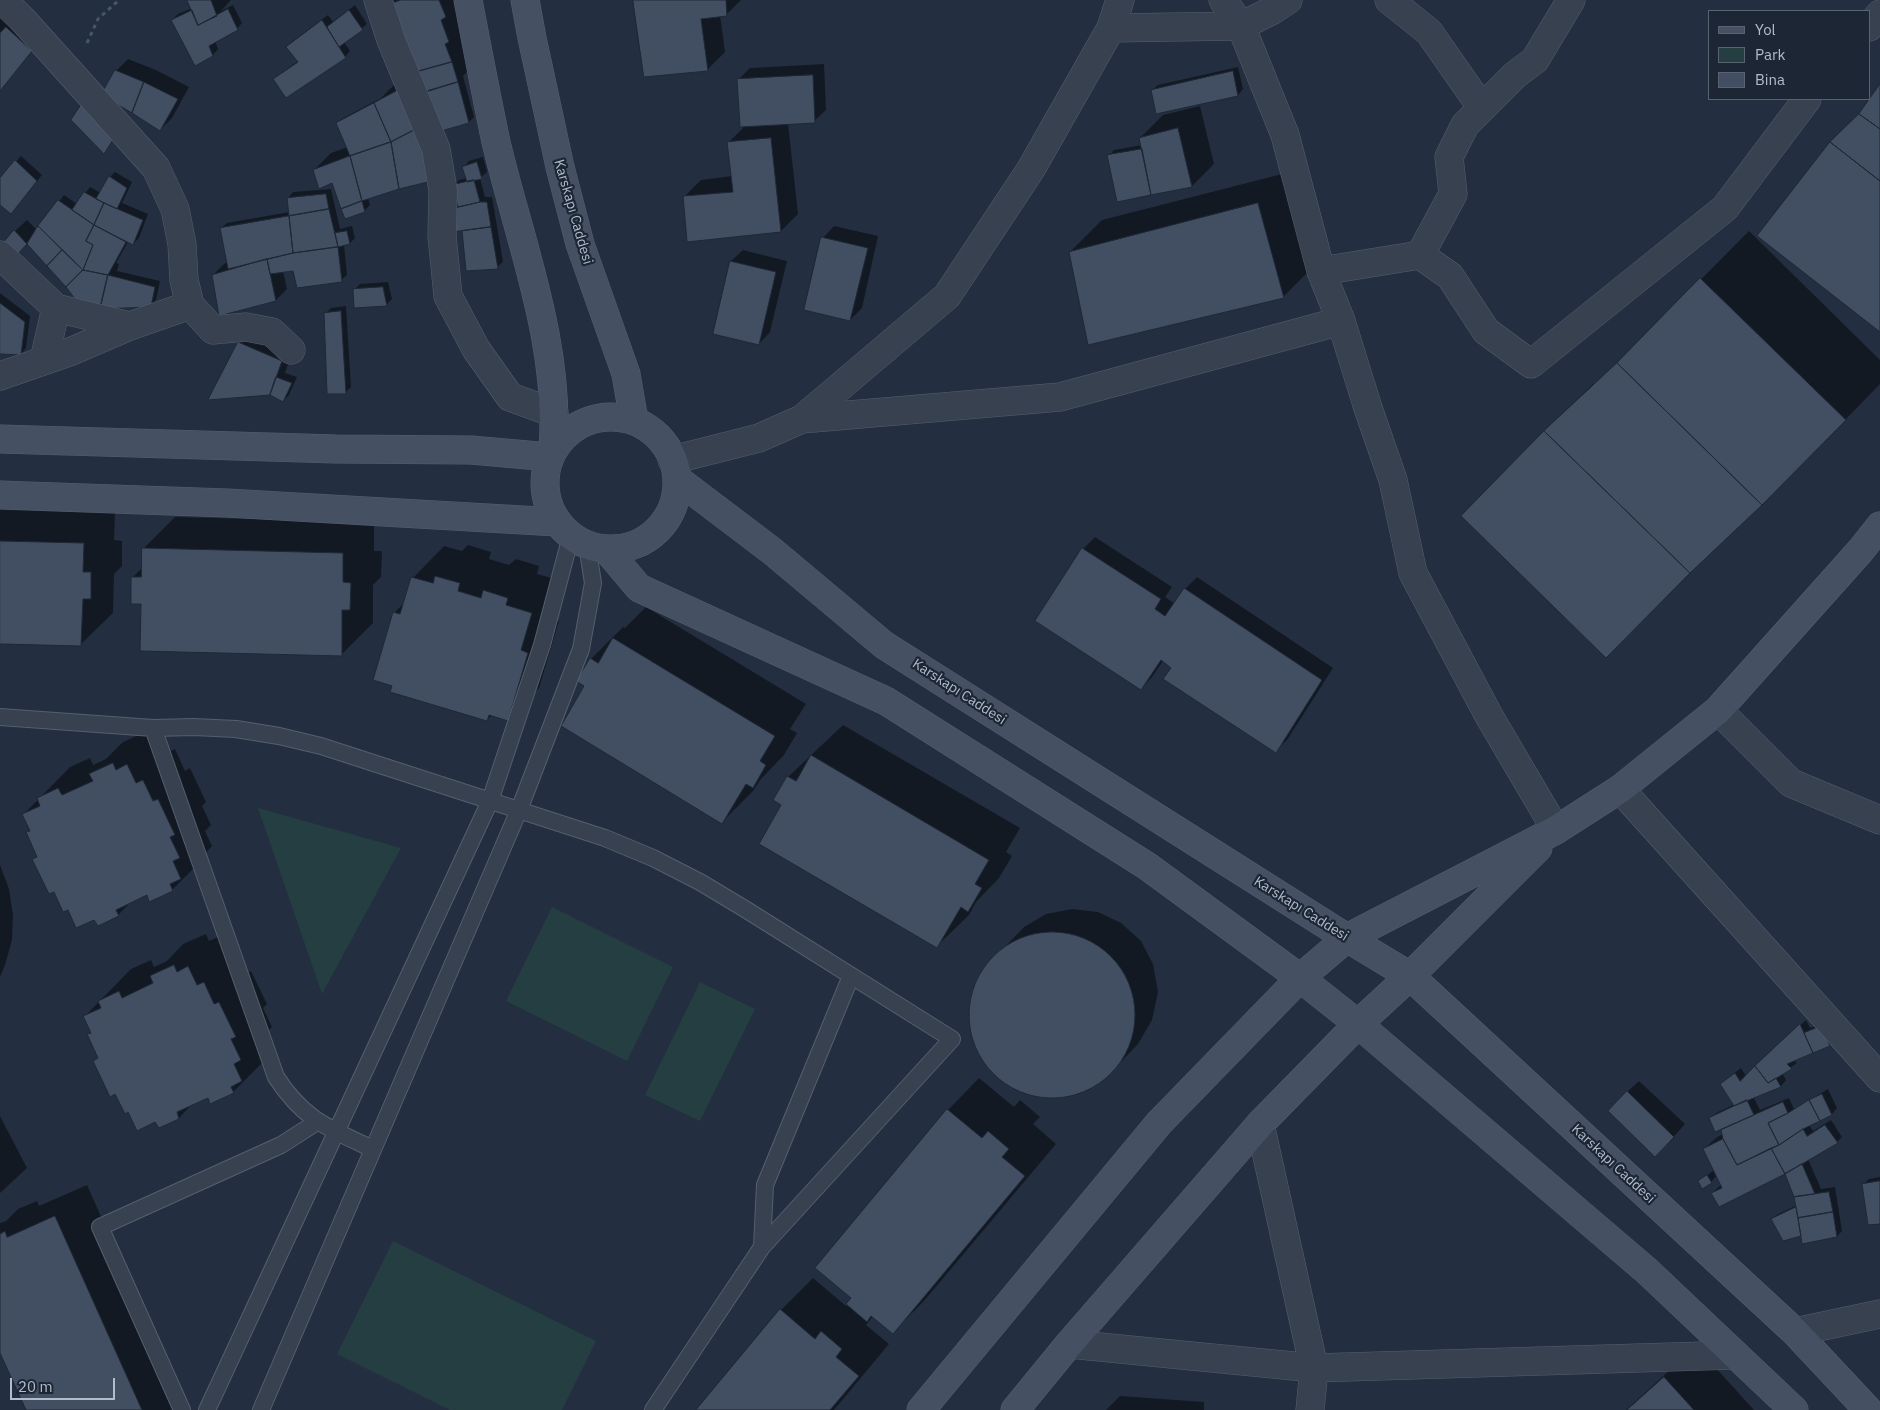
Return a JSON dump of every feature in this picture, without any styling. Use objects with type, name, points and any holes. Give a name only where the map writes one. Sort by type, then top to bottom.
[{"type":"main road","points":[[468,0],[496,142],[531,271],[551,375],[554,413],[551,454],[546,468],[545,487],[549,506],[580,538],[639,588],[886,701],[1147,866],[1300,978],[1358,1024],[1647,1271],[1794,1410]]},
{"type":"main road","name":"Karskapı Caddesi","points":[[525,0],[560,167],[580,244],[626,374],[634,421]]},
{"type":"main road","points":[[0,495],[227,503],[580,538],[625,548],[642,541],[657,530],[669,515],[675,498],[675,469],[664,444],[651,430],[634,421],[616,417],[597,418],[580,424],[564,436],[551,454]]},
{"type":"main road","points":[[0,439],[336,449],[471,450],[551,454]]},
{"type":"main road","name":"Karskapı Caddesi","points":[[675,469],[884,645],[1410,976],[1795,1332],[1868,1410]]},
{"type":"main road","points":[[921,1410],[1159,1123],[1300,978],[1347,938],[1556,830],[1620,789],[1718,710],[1880,526]]},
{"type":"main road","points":[[1015,1410],[1069,1344],[1260,1124],[1358,1024],[1410,976],[1556,830]]},
{"type":"street","points":[[2,0],[22,19],[156,168],[175,209],[182,244],[184,280],[190,305],[213,330],[246,327],[272,332],[291,350]]},
{"type":"street","points":[[378,0],[391,40],[436,149],[443,190],[442,236],[448,296],[476,349],[510,397],[554,413]]},
{"type":"street","points":[[675,469],[759,438],[802,419],[947,296],[1031,169],[1111,28],[1120,0]]},
{"type":"street","points":[[1224,0],[1241,26],[1285,135],[1321,271],[1341,321],[1393,480],[1413,573],[1489,716],[1556,830]]},
{"type":"street","points":[[1111,28],[1241,26],[1288,0]]},
{"type":"street","points":[[1389,0],[1429,32],[1482,108]]},
{"type":"street","points":[[1420,255],[1453,194],[1448,158],[1465,125],[1515,75],[1535,60],[1571,0]]},
{"type":"street","points":[[1870,26],[1880,14]]},
{"type":"street","points":[[1321,271],[1420,255],[1450,276],[1486,331],[1531,364],[1724,208],[1806,100]]},
{"type":"street","points":[[0,255],[56,308],[130,326]]},
{"type":"street","points":[[0,376],[72,351],[130,326],[190,305]]},
{"type":"street","points":[[44,360],[56,308]]},
{"type":"street","points":[[802,419],[1060,397],[1341,321]]},
{"type":"street","points":[[1718,710],[1791,783],[1880,820]]},
{"type":"street","points":[[1620,789],[1880,1078]]},
{"type":"street","points":[[1260,1124],[1314,1368],[1310,1410]]},
{"type":"street","points":[[1795,1332],[1880,1314]]},
{"type":"street","points":[[1069,1344],[1314,1368],[1736,1355]]},
{"type":"lane","points":[[207,1410],[490,800],[580,538]]},
{"type":"lane","points":[[261,1410],[519,810],[581,649],[592,583],[580,538]]},
{"type":"lane","points":[[0,717],[153,728],[194,727],[227,729],[279,736],[321,746],[605,838],[653,858],[738,904],[952,1039],[762,1247],[653,1410]]},
{"type":"lane","points":[[153,728],[276,1077],[300,1109],[317,1122],[374,1149]]},
{"type":"lane","points":[[762,1247],[765,1185],[851,976]]},
{"type":"lane","points":[[182,1410],[100,1227],[280,1145],[317,1122]]},
{"type":"path","points":[[72,76],[98,19],[119,0]]},
{"type":"green space","points":[[258,808],[401,848],[322,994]]},
{"type":"green space","points":[[552,907],[673,967],[627,1061],[506,1001]]},
{"type":"green space","points":[[700,982],[755,1009],[700,1121],[645,1095]]},
{"type":"green space","points":[[393,1241],[596,1341],[562,1410],[450,1410],[337,1354]]},
{"type":"building","points":[[187,0],[211,0],[217,16],[198,25]]},
{"type":"building","points":[[401,0],[439,0],[446,17],[441,20],[449,42],[445,44],[452,62],[412,73],[390,4]]},
{"type":"building","points":[[633,0],[726,0],[727,16],[701,19],[708,71],[644,77]]},
{"type":"building","points":[[228,9],[238,30],[209,46],[213,56],[195,66],[171,20],[192,10],[198,25]]},
{"type":"building","points":[[349,10],[363,30],[339,47],[327,27]]},
{"type":"building","points":[[322,20],[346,58],[286,98],[273,79],[298,62],[286,47]]},
{"type":"building","points":[[6,27],[32,51],[0,91],[0,33]]},
{"type":"building","points":[[452,62],[458,82],[419,94],[412,73]]},
{"type":"building","points":[[115,70],[144,82],[132,113],[101,95]]},
{"type":"building","points":[[1233,71],[1238,96],[1156,114],[1151,90]]},
{"type":"building","points":[[813,75],[815,123],[740,127],[737,79]]},
{"type":"building","points":[[144,82],[178,99],[160,131],[132,113]]},
{"type":"building","points":[[458,82],[469,123],[434,133],[421,93]]},
{"type":"building","points":[[1880,84],[1880,129],[1859,114]]},
{"type":"building","points":[[404,87],[422,126],[391,142],[374,103]]},
{"type":"building","points":[[83,102],[116,135],[104,154],[71,120]]},
{"type":"building","points":[[374,103],[391,142],[350,156],[336,123]]},
{"type":"building","points":[[1859,114],[1880,129],[1880,181],[1830,142]]},
{"type":"building","points":[[422,126],[436,180],[399,189],[391,142]]},
{"type":"building","points":[[1178,128],[1192,187],[1151,195],[1139,138]]},
{"type":"building","points":[[771,138],[781,232],[687,242],[683,196],[733,192],[727,142]]},
{"type":"building","points":[[391,142],[399,189],[362,201],[350,156]]},
{"type":"building","points":[[1830,142],[1880,181],[1880,332],[1757,236]]},
{"type":"building","points":[[1142,149],[1151,195],[1117,202],[1107,155]]},
{"type":"building","points":[[350,156],[362,201],[341,209],[332,183],[319,189],[313,170]]},
{"type":"building","points":[[15,160],[37,181],[11,214],[0,205],[0,178]]},
{"type":"building","points":[[477,162],[482,179],[467,182],[462,167]]},
{"type":"building","points":[[109,176],[127,188],[117,209],[96,199]]},
{"type":"building","points":[[474,180],[480,202],[458,207],[452,185]]},
{"type":"building","points":[[84,192],[104,203],[94,225],[72,210]]},
{"type":"building","points":[[326,194],[329,209],[289,216],[287,198]]},
{"type":"building","points":[[58,200],[94,225],[86,241],[93,245],[83,270],[38,226]]},
{"type":"building","points":[[362,201],[365,212],[345,219],[341,209]]},
{"type":"building","points":[[487,202],[491,227],[452,232],[447,210]]},
{"type":"building","points":[[104,203],[143,220],[133,245],[94,225]]},
{"type":"building","points":[[1258,203],[1284,298],[1088,345],[1069,252]]},
{"type":"building","points":[[329,209],[338,247],[293,253],[289,216]]},
{"type":"building","points":[[289,216],[293,253],[228,269],[220,228]]},
{"type":"building","points":[[94,225],[126,242],[108,275],[83,270],[93,245],[86,241]]},
{"type":"building","points":[[38,226],[62,250],[47,266],[27,244]]},
{"type":"building","points":[[491,227],[498,269],[466,271],[462,231]]},
{"type":"building","points":[[14,230],[27,244],[17,255],[4,242]]},
{"type":"building","points":[[347,231],[350,244],[338,247],[335,233]]},
{"type":"building","points":[[821,237],[868,248],[850,321],[804,310]]},
{"type":"building","points":[[338,247],[342,282],[297,288],[293,271],[270,274],[267,259],[293,253]]},
{"type":"building","points":[[62,250],[83,270],[66,287],[47,266]]},
{"type":"building","points":[[267,259],[276,301],[219,316],[212,275]]},
{"type":"building","points":[[730,261],[776,272],[759,345],[713,334]]},
{"type":"building","points":[[83,270],[108,275],[100,309],[75,299],[66,287]]},
{"type":"building","points":[[108,275],[155,287],[151,307],[100,309]]},
{"type":"building","points":[[1700,278],[1846,420],[1762,505],[1617,363]]},
{"type":"building","points":[[383,287],[387,306],[354,308],[353,289]]},
{"type":"building","points":[[0,303],[25,322],[21,355],[0,354]]},
{"type":"building","points":[[341,311],[346,394],[327,394],[324,313]]},
{"type":"building","points":[[238,342],[282,361],[270,395],[208,400]]},
{"type":"building","points":[[1617,363],[1762,505],[1690,573],[1544,431]]},
{"type":"building","points":[[276,377],[292,383],[283,402],[270,395]]},
{"type":"building","points":[[1544,431],[1690,573],[1606,658],[1461,516]]},
{"type":"building","points":[[0,541],[84,543],[83,572],[91,572],[91,599],[83,599],[81,646],[0,644]]},
{"type":"building","points":[[142,548],[343,553],[343,582],[351,583],[350,610],[342,610],[342,656],[140,651],[141,604],[131,604],[131,577],[141,577]]},
{"type":"building","points":[[1082,548],[1161,599],[1155,609],[1165,616],[1184,588],[1322,680],[1276,753],[1163,679],[1171,668],[1161,660],[1141,690],[1035,621]]},
{"type":"building","points":[[435,576],[460,583],[458,591],[481,598],[483,590],[508,598],[506,605],[532,613],[521,650],[528,653],[508,721],[489,715],[487,721],[390,692],[392,686],[373,680],[393,612],[400,614],[411,577],[433,583]]},
{"type":"building","points":[[613,638],[775,736],[760,761],[766,765],[753,788],[746,784],[722,824],[561,726],[584,686],[576,681],[590,658],[598,663]]},
{"type":"building","points":[[811,755],[989,860],[975,884],[982,888],[968,912],[961,907],[937,948],[759,844],[781,805],[773,800],[787,776],[796,781]]},
{"type":"building","points":[[113,763],[116,770],[127,764],[136,783],[143,780],[153,801],[158,799],[175,835],[170,837],[180,858],[173,861],[181,879],[170,884],[173,891],[149,902],[147,895],[116,910],[119,916],[98,926],[94,920],[76,928],[68,910],[63,912],[54,892],[49,894],[32,859],[37,857],[26,832],[30,831],[22,814],[40,806],[37,798],[58,788],[62,795],[93,781],[89,774]]},
{"type":"building","points":[[1044,932],[1060,932],[1084,938],[1111,956],[1129,983],[1135,1015],[1129,1047],[1111,1074],[1084,1092],[1060,1098],[1044,1098],[1020,1092],[999,1079],[988,1068],[975,1047],[969,1023],[969,1007],[975,983],[988,962],[999,951],[1020,938]]},
{"type":"building","points":[[174,965],[177,972],[188,966],[197,985],[204,982],[214,1004],[219,1002],[236,1037],[231,1039],[241,1060],[234,1064],[242,1081],[231,1087],[234,1093],[210,1104],[208,1098],[177,1112],[179,1119],[159,1128],[155,1122],[137,1131],[128,1112],[125,1114],[115,1094],[110,1097],[93,1061],[98,1058],[87,1034],[91,1033],[83,1016],[101,1008],[98,1001],[119,991],[122,998],[153,983],[150,976]]},
{"type":"building","points":[[1800,1024],[1813,1053],[1787,1064],[1792,1069],[1768,1083],[1755,1066]]},
{"type":"building","points":[[1821,1026],[1830,1046],[1813,1053],[1804,1033]]},
{"type":"building","points":[[1755,1066],[1768,1083],[1776,1078],[1781,1087],[1734,1106],[1720,1084],[1735,1073],[1740,1081]]},
{"type":"building","points":[[1627,1091],[1674,1137],[1655,1157],[1608,1111]]},
{"type":"building","points":[[1822,1094],[1832,1115],[1820,1121],[1809,1100]]},
{"type":"building","points":[[1747,1100],[1754,1115],[1715,1132],[1709,1118]]},
{"type":"building","points":[[1809,1100],[1820,1121],[1803,1129],[1779,1145],[1768,1123]]},
{"type":"building","points":[[1783,1102],[1788,1113],[1768,1123],[1779,1145],[1737,1165],[1723,1139],[1721,1130]]},
{"type":"building","points":[[947,1109],[982,1138],[988,1131],[1009,1149],[1002,1157],[1025,1176],[893,1334],[871,1316],[867,1322],[846,1304],[851,1298],[815,1268]]},
{"type":"building","points":[[1825,1125],[1838,1143],[1785,1174],[1771,1148],[1779,1145],[1803,1129],[1807,1136]]},
{"type":"building","points":[[1723,1139],[1737,1165],[1771,1148],[1785,1174],[1719,1207],[1711,1193],[1722,1188],[1703,1149]]},
{"type":"building","points":[[1802,1164],[1815,1194],[1794,1197],[1785,1174]]},
{"type":"building","points":[[1707,1175],[1712,1183],[1702,1189],[1698,1181]]},
{"type":"building","points":[[1880,1181],[1880,1224],[1868,1225],[1862,1184]]},
{"type":"building","points":[[1829,1192],[1833,1212],[1798,1218],[1794,1197]]},
{"type":"building","points":[[1796,1207],[1801,1236],[1783,1241],[1771,1219]]},
{"type":"building","points":[[1833,1212],[1837,1237],[1802,1244],[1798,1218]]},
{"type":"building","points":[[55,1216],[142,1410],[26,1410],[0,1353],[0,1234],[5,1231],[7,1237]]},
{"type":"building","points":[[780,1309],[815,1339],[821,1331],[842,1349],[836,1357],[859,1376],[830,1410],[696,1410]]},
{"type":"building","points":[[1664,1377],[1694,1410],[1627,1410]]}]
